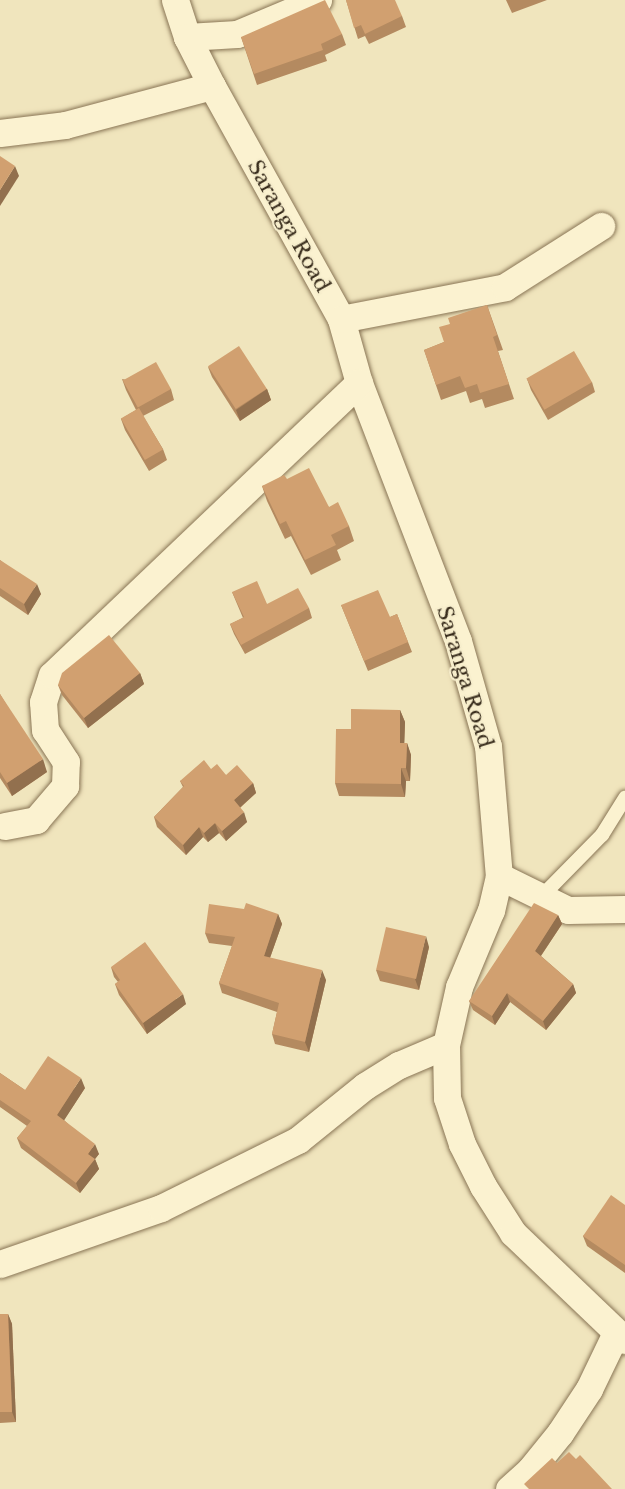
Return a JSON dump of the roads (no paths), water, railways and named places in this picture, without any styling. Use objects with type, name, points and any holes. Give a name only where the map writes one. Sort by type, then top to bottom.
[{"type":"street","name":"Saranga Road","points":[[175,0],[187,37],[212,86],[341,319],[359,383],[464,662],[488,746],[499,876],[491,910],[459,987],[446,1045],[447,1098],[462,1144],[483,1186],[513,1233],[621,1337]]},
{"type":"street","points":[[187,37],[237,34],[318,0]]},
{"type":"street","points":[[0,133],[65,125],[212,86]]},
{"type":"street","points":[[341,319],[505,287],[601,226]]},
{"type":"street","points":[[5,826],[36,820],[65,786],[66,762],[45,730],[43,702],[52,675],[359,383]]},
{"type":"street","points":[[499,876],[567,910],[625,909]]},
{"type":"street","points":[[0,1263],[161,1208],[298,1140],[365,1086],[399,1065],[446,1045]]},
{"type":"street","points":[[509,1489],[530,1470],[560,1433],[621,1337]]},
{"type":"lane","points":[[541,897],[602,835],[625,798]]}]
